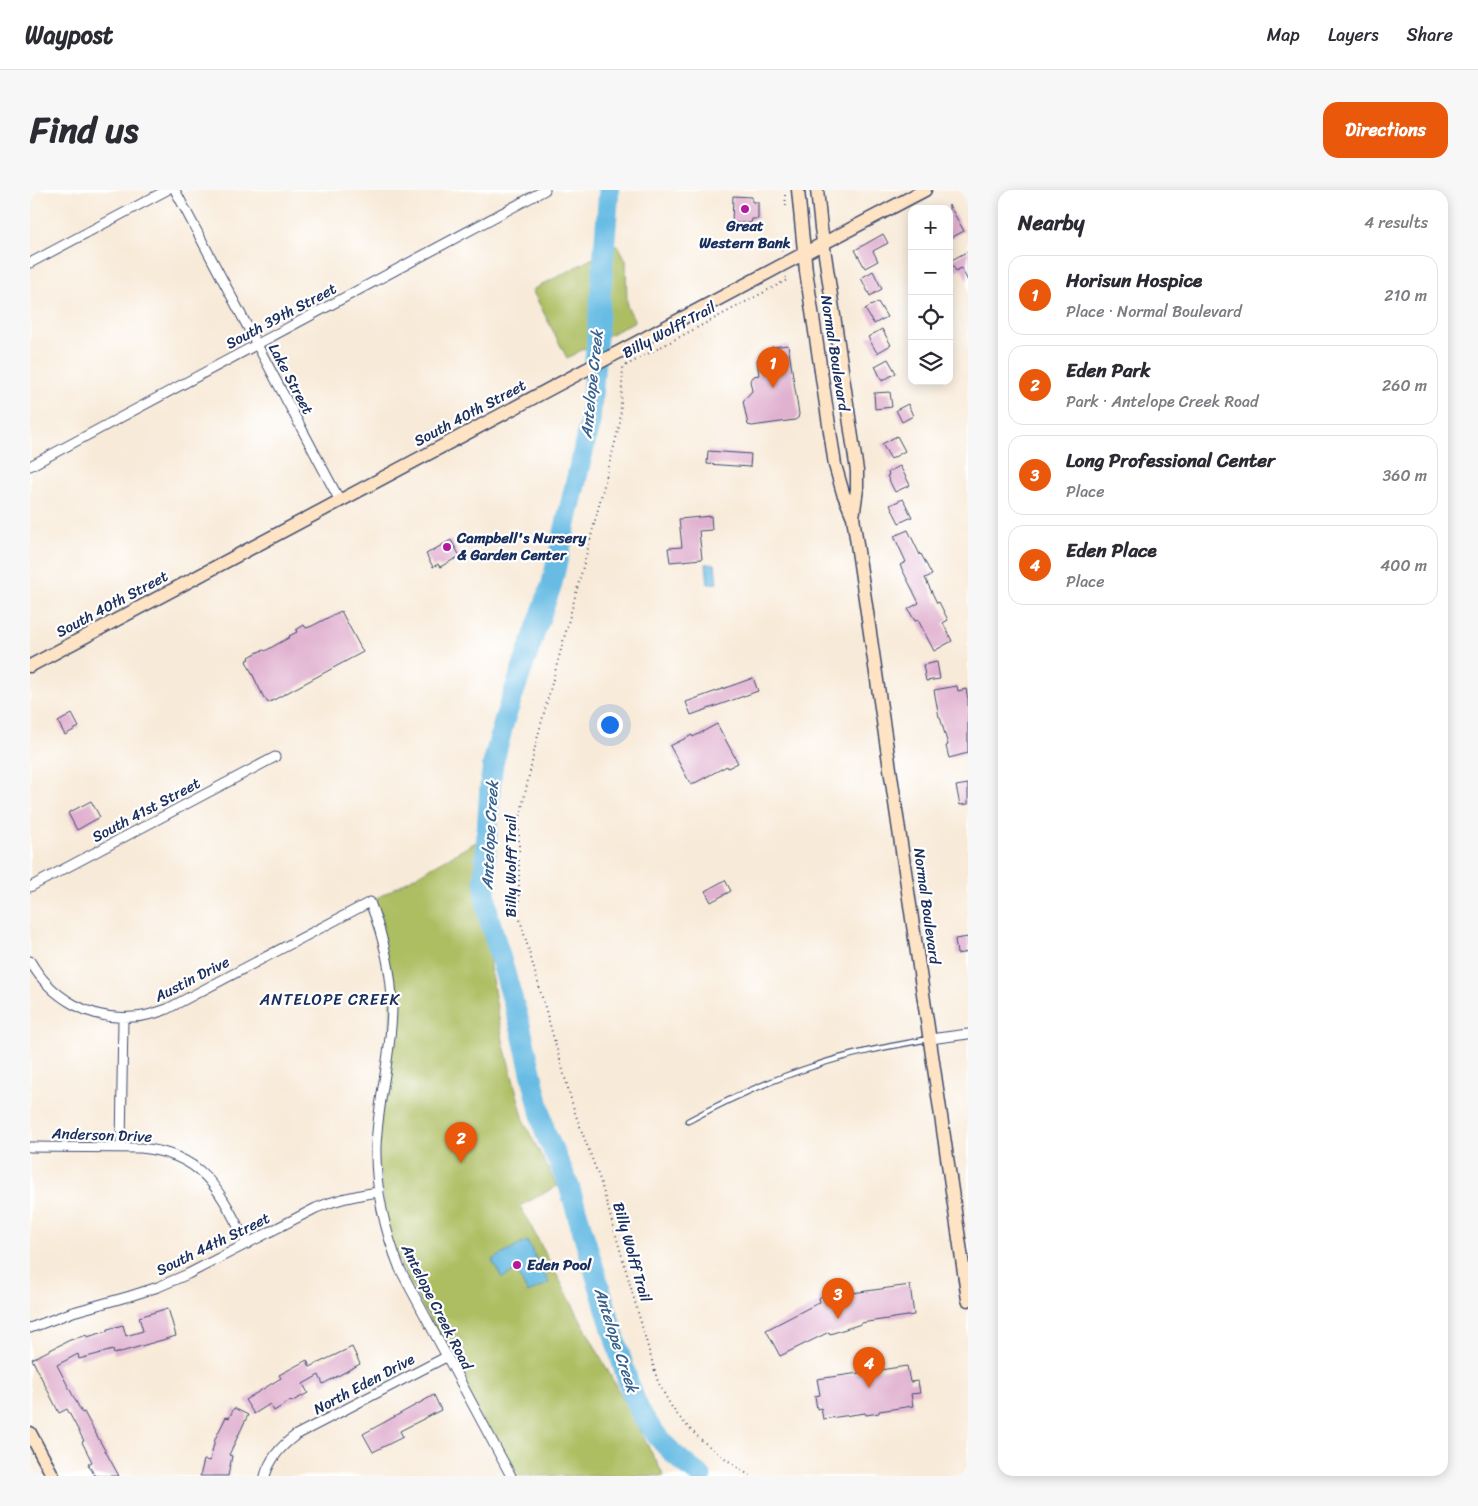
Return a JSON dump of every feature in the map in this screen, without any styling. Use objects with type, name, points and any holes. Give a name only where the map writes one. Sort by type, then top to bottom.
[{"type":"main road","name":"Normal Boulevard","points":[[798,190],[806,271],[835,465],[838,479],[853,517],[968,1300]]},
{"type":"main road","name":"Normal Boulevard","points":[[818,190],[823,243],[857,470],[857,489],[853,517]]},
{"type":"main road","name":"South 40th Street","points":[[30,666],[925,190]]},
{"type":"main road","points":[[30,1433],[53,1476]]},
{"type":"street","points":[[30,263],[167,190]]},
{"type":"street","name":"Lake Street","points":[[175,190],[340,501]]},
{"type":"street","name":"South 39th Street","points":[[30,466],[545,190]]},
{"type":"street","name":"South 41st Street","points":[[30,887],[275,757]]},
{"type":"street","name":"Austin Drive","points":[[30,962],[42,979],[55,992],[70,1003],[87,1011],[123,1018],[149,1015],[167,1009],[370,902]]},
{"type":"street","name":"Antelope Creek Road","points":[[370,902],[380,928],[391,977],[390,1036],[379,1111],[376,1147],[378,1192],[382,1216],[389,1242],[400,1269],[511,1476]]},
{"type":"street","points":[[121,1147],[123,1018]]},
{"type":"street","points":[[930,1039],[968,1034]]},
{"type":"street","name":"Anderson Drive","points":[[30,1147],[121,1147],[156,1149],[174,1155],[199,1170],[212,1182],[221,1194],[247,1244]]},
{"type":"street","name":"South 44th Street","points":[[30,1328],[72,1312],[158,1287],[188,1274],[333,1200],[378,1192]]},
{"type":"street","name":"North Eden Drive","points":[[265,1476],[274,1455],[296,1435],[446,1357]]},
{"type":"lane","points":[[688,1121],[746,1092],[814,1066],[892,1045],[930,1039]]},
{"type":"path","points":[[785,190],[787,209]]},
{"type":"path","name":"Billy Wolff Trail","points":[[750,1476],[712,1449],[693,1432],[670,1404],[658,1382],[600,1180],[575,1113],[519,916],[519,822],[536,743],[620,423],[623,367],[787,280],[781,247],[789,234],[789,227]]},
{"type":"green space","points":[[618,245],[626,260],[627,306],[635,321],[567,358],[532,290]]},
{"type":"green space","points":[[494,832],[489,893],[490,968],[499,1019],[504,1046],[525,1124],[557,1186],[520,1206],[664,1476],[511,1476],[389,1242],[376,1147],[390,1036],[391,977],[370,902]]},
{"type":"water","points":[[706,564],[715,564],[717,583],[708,584]]},
{"type":"water","name":"Eden Pool","points":[[527,1241],[549,1283],[528,1293],[516,1271],[502,1278],[492,1260]]},
{"type":"building","name":"Great Western Bank","points":[[733,196],[752,197],[752,202],[758,202],[758,219],[752,219],[751,223],[732,223]]},
{"type":"building","points":[[953,212],[964,231],[953,237]]},
{"type":"building","points":[[883,234],[888,243],[873,251],[878,261],[865,268],[855,250]]},
{"type":"building","points":[[968,251],[968,281],[961,268],[956,271],[953,266],[953,259]]},
{"type":"building","points":[[873,271],[882,289],[870,296],[861,278]]},
{"type":"building","points":[[878,302],[887,317],[874,324],[865,309]]},
{"type":"building","points":[[882,329],[891,345],[877,353],[868,337]]},
{"type":"building","points":[[788,345],[799,414],[798,418],[795,420],[748,425],[743,401],[752,391],[750,381],[754,376],[759,375],[757,360],[772,347]]},
{"type":"building","points":[[888,359],[896,373],[882,381],[875,366]]},
{"type":"building","points":[[890,392],[892,407],[875,409],[874,393]]},
{"type":"building","points":[[908,404],[913,416],[902,422],[896,410]]},
{"type":"building","points":[[897,436],[905,451],[891,459],[882,444]]},
{"type":"building","points":[[708,451],[751,454],[750,467],[707,464]]},
{"type":"building","points":[[900,466],[910,485],[895,492],[887,476],[889,475],[888,472]]},
{"type":"building","points":[[903,499],[912,517],[899,523],[890,505]]},
{"type":"building","points":[[711,516],[712,530],[699,531],[702,559],[670,562],[668,548],[682,547],[679,519]]},
{"type":"building","points":[[908,530],[932,575],[925,578],[948,620],[943,623],[952,641],[934,651],[918,620],[915,621],[908,609],[919,603],[900,565],[906,562],[894,536]]},
{"type":"building","name":"Campbell's Nursery & Garden Center","points":[[451,540],[460,556],[440,567],[438,564],[433,567],[426,554]]},
{"type":"building","points":[[341,611],[363,652],[268,703],[246,661],[249,657],[260,651],[265,651],[290,637],[304,625],[306,628],[312,626]]},
{"type":"building","points":[[937,662],[940,679],[926,681],[923,665]]},
{"type":"building","points":[[753,678],[758,691],[691,715],[686,702]]},
{"type":"building","points":[[957,686],[958,691],[966,689],[968,699],[968,753],[949,758],[946,746],[948,745],[939,717],[934,690]]},
{"type":"building","points":[[72,714],[79,727],[65,735],[58,722]]},
{"type":"building","points":[[717,724],[738,763],[728,768],[727,766],[691,785],[670,746],[692,735],[693,737]]},
{"type":"building","points":[[968,784],[968,804],[960,805],[956,786]]},
{"type":"building","points":[[91,801],[100,817],[77,830],[68,813]]},
{"type":"building","points":[[725,880],[731,891],[711,902],[705,891]]},
{"type":"building","points":[[968,937],[968,952],[957,954],[955,939]]},
{"type":"building","points":[[910,1285],[914,1315],[861,1323],[830,1334],[829,1332],[780,1356],[766,1330],[820,1302],[819,1298],[832,1288],[850,1288],[852,1293]]},
{"type":"building","points":[[168,1308],[176,1336],[114,1354],[113,1350],[79,1359],[78,1354],[57,1365],[82,1413],[84,1412],[119,1476],[95,1476],[88,1464],[92,1462],[82,1442],[84,1441],[67,1409],[59,1413],[32,1359],[70,1340],[87,1335],[87,1337],[123,1325],[126,1336],[143,1331],[139,1317]]},
{"type":"building","points":[[352,1347],[360,1364],[323,1384],[319,1375],[303,1384],[308,1393],[274,1411],[270,1404],[254,1414],[245,1400],[281,1378],[279,1375],[307,1360],[310,1367]]},
{"type":"building","points":[[872,1362],[873,1371],[907,1366],[910,1382],[918,1381],[920,1393],[911,1394],[913,1406],[866,1415],[865,1413],[823,1419],[821,1408],[817,1409],[815,1396],[820,1395],[817,1379],[859,1373],[857,1364]]},
{"type":"building","points":[[434,1395],[441,1410],[400,1431],[403,1437],[373,1452],[363,1434]]},
{"type":"building","points":[[234,1408],[248,1415],[229,1455],[232,1456],[228,1476],[200,1476],[204,1460],[210,1461],[215,1439],[226,1417],[229,1418]]},
{"type":"waterway","name":"Antelope Creek","points":[[609,190],[590,422],[552,583],[505,718],[493,764],[484,879],[489,918],[520,1025],[545,1132],[569,1186],[628,1382],[638,1408],[652,1430],[675,1455],[701,1476]]},
{"type":"place","name":"Great Western Bank","points":[[745,209]]},
{"type":"place","name":"Horisun Hospice","points":[[773,388]]},
{"type":"place","name":"Campbell's Nursery & Garden Center","points":[[447,547]]},
{"type":"place","name":"Eden Park","points":[[461,1163]]},
{"type":"place","name":"Eden Pool","points":[[517,1265]]},
{"type":"place","name":"Long Professional Center","points":[[838,1319]]},
{"type":"place","name":"Eden Place","points":[[869,1388]]},
{"type":"district","name":"ANTELOPE CREEK","points":[[330,999]]}]
